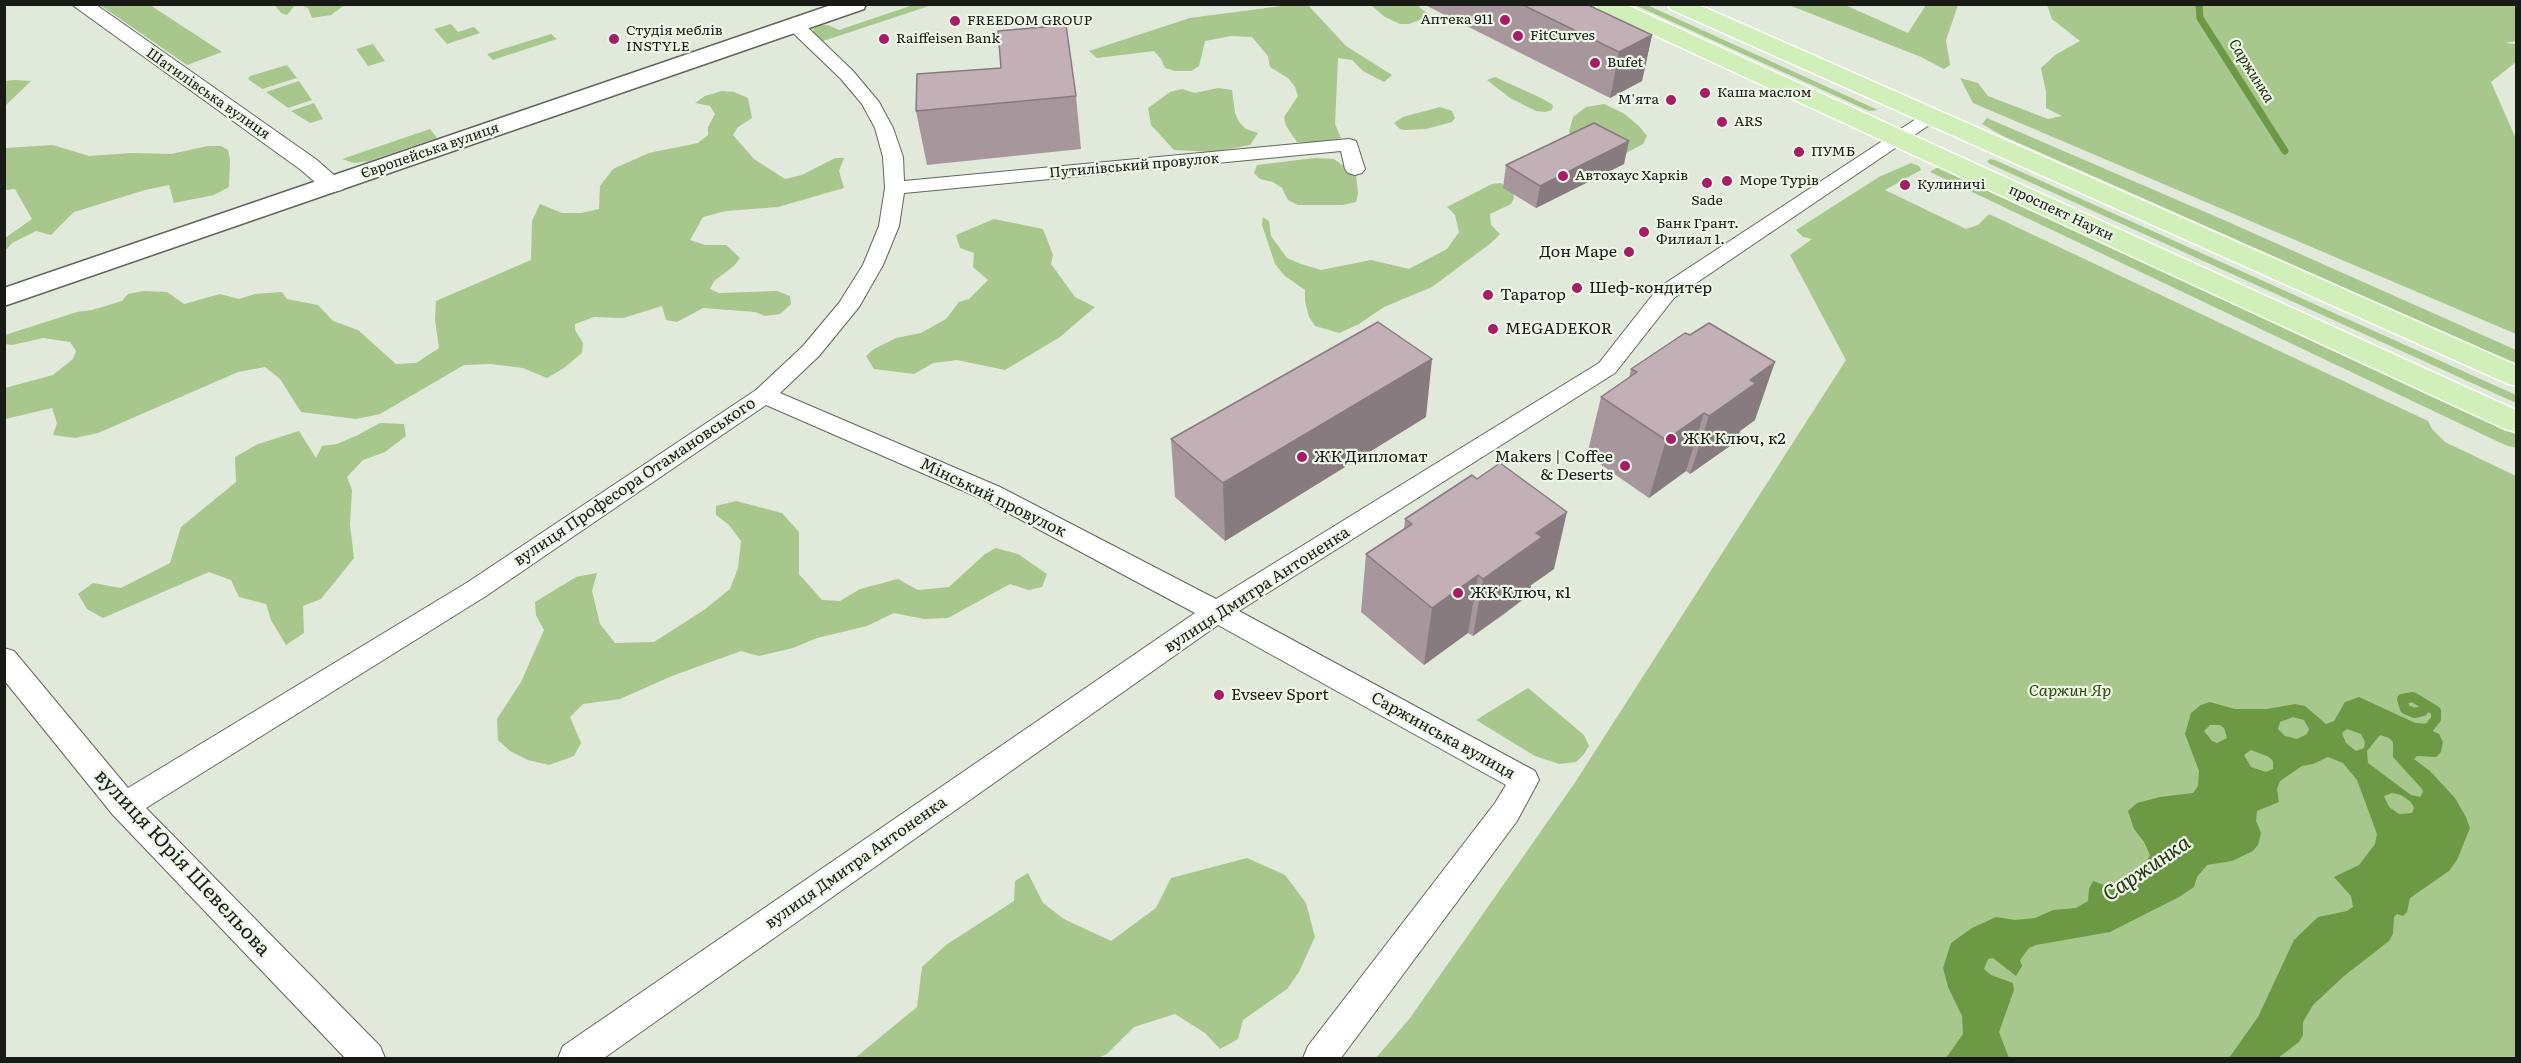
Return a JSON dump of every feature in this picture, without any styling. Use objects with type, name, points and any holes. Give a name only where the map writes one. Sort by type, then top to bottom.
[{"type":"main road","name":"Європейська вулиця","points":[[4,298],[856,4]]},
{"type":"main road","name":"проспект Науки","points":[[1606,4],[2517,422]]},
{"type":"main road","points":[[1678,4],[2517,376]]},
{"type":"street","name":"Шатилівська вулиця","points":[[81,4],[333,184]]},
{"type":"street","name":"вулиця Професора Отамановського","points":[[124,806],[477,589],[764,394],[811,351],[848,307],[877,255],[889,226],[895,189],[893,157],[884,128],[870,102],[847,75],[795,25]]},
{"type":"street","name":"вулиця Дмитра Антоненка","points":[[574,1059],[1217,612],[1607,368],[1666,293],[1932,117]]},
{"type":"street","name":"Путилівський провулок","points":[[895,189],[1349,145],[1355,169]]},
{"type":"street","name":"Мінський провулок","points":[[764,394],[992,493],[1217,612]]},
{"type":"street","name":"Саржинська вулиця","points":[[1217,612],[1524,780],[1506,812],[1320,1059]]},
{"type":"street","name":"вулиця Юрія Шевельова","points":[[4,659],[124,806],[368,1059]]},
{"type":"green space","points":[[100,5],[150,5],[222,52],[187,65]]},
{"type":"green space","points":[[275,5],[295,5],[287,15],[281,13]]},
{"type":"green space","points":[[301,5],[351,5],[343,6],[331,15],[312,18],[308,8]]},
{"type":"green space","points":[[913,5],[932,5],[820,42],[812,35],[814,28],[821,25],[828,25],[839,30]]},
{"type":"green space","points":[[1289,5],[1308,5],[1346,46],[1392,75],[1384,82],[1363,71],[1352,60],[1338,58],[1335,124],[1341,138],[1317,144],[1297,142],[1286,126],[1284,117],[1298,96],[1295,87],[1288,78],[1270,67],[1268,56],[1252,37],[1231,36],[1205,41],[1199,66],[1191,71],[1175,71],[1165,68],[1154,51],[1097,58],[1089,51],[1190,18]]},
{"type":"green space","points":[[1371,5],[1417,5],[1430,16],[1409,24],[1400,24],[1385,17]]},
{"type":"green space","points":[[1635,5],[1647,5],[1878,110],[1869,111]]},
{"type":"green space","points":[[1789,5],[1845,5],[1908,33],[1926,5],[1958,5],[1946,40],[1950,65],[1944,69],[1921,57]]},
{"type":"green space","points":[[2047,5],[2516,5],[2516,41],[2505,43],[2516,44],[2516,62],[2491,82],[2516,139],[2516,334],[1973,103],[1960,78],[1978,83],[1988,96],[2048,119],[2062,116],[2046,108],[2046,92],[2041,68],[2055,55],[2080,41],[2052,19]]},
{"type":"green space","points":[[451,24],[458,32],[474,27],[480,33],[447,44],[434,29]]},
{"type":"green space","points":[[551,34],[557,39],[493,60],[487,54]]},
{"type":"green space","points":[[373,44],[385,61],[368,66],[356,49]]},
{"type":"green space","points":[[287,65],[297,78],[262,89],[248,79],[250,76]]},
{"type":"green space","points":[[1495,77],[1541,98],[1553,105],[1552,110],[1536,111],[1510,98],[1487,80]]},
{"type":"green space","points":[[5,81],[31,81],[5,106]]},
{"type":"green space","points":[[299,81],[312,100],[288,108],[266,92]]},
{"type":"green space","points":[[1218,88],[1232,90],[1235,113],[1239,122],[1246,129],[1258,133],[1250,145],[1213,152],[1174,150],[1151,125],[1148,108],[1170,92],[1182,89],[1195,93]]},
{"type":"green space","points":[[722,91],[734,92],[748,98],[752,118],[738,127],[733,135],[754,159],[785,179],[802,175],[835,158],[844,158],[839,171],[844,188],[778,207],[726,211],[703,217],[690,240],[705,245],[726,245],[740,258],[734,266],[714,281],[710,289],[719,293],[777,291],[790,296],[791,304],[780,314],[765,316],[755,312],[703,308],[677,322],[666,320],[662,306],[623,318],[594,317],[575,324],[575,330],[583,343],[582,353],[547,378],[523,368],[491,364],[464,365],[380,414],[356,419],[301,412],[280,379],[265,367],[238,372],[98,433],[75,438],[53,435],[57,423],[52,408],[5,419],[5,388],[53,375],[73,359],[76,351],[70,342],[43,338],[12,345],[5,344],[5,335],[77,312],[122,301],[128,294],[143,291],[167,292],[184,304],[220,294],[239,299],[255,294],[282,292],[287,299],[318,305],[333,321],[358,330],[396,364],[416,363],[439,348],[435,320],[436,301],[531,260],[532,221],[540,204],[562,213],[581,213],[599,209],[600,186],[613,169],[649,153],[698,143],[708,135],[708,127],[715,114],[710,106],[695,103],[705,96]]},
{"type":"green space","points":[[314,103],[323,119],[310,123],[291,111]]},
{"type":"green space","points":[[1604,104],[1623,113],[1639,126],[1647,136],[1643,144],[1626,153],[1577,142],[1569,132],[1573,117],[1586,107]]},
{"type":"green space","points":[[1440,107],[1452,111],[1455,118],[1452,122],[1426,129],[1405,130],[1400,129],[1394,123],[1403,117]]},
{"type":"green space","points":[[1987,118],[2516,350],[2516,364],[2003,136],[1982,124]]},
{"type":"green space","points":[[430,129],[437,138],[369,161],[354,163],[342,159]]},
{"type":"green space","points":[[53,145],[89,156],[132,153],[171,154],[208,146],[221,146],[228,150],[230,160],[229,187],[214,195],[174,203],[169,185],[145,190],[74,212],[51,235],[36,231],[12,243],[5,251],[5,238],[32,219],[15,189],[5,190],[5,148]]},
{"type":"green space","points":[[1315,158],[1334,159],[1356,175],[1358,193],[1356,202],[1343,205],[1298,205],[1288,200],[1282,188],[1273,182],[1260,179],[1254,173],[1257,165]]},
{"type":"green space","points":[[1990,159],[2516,395],[2516,403],[1990,164],[1987,161]]},
{"type":"green space","name":"Саржин Яр","points":[[1911,163],[1919,166],[1921,170],[1885,190],[1966,229],[1978,225],[1989,214],[2428,421],[2432,429],[2445,442],[2516,476],[2516,1058],[1376,1058],[1410,1018],[1574,784],[1846,360],[1790,255],[1812,239],[1803,237],[1796,230],[1879,177]]},
{"type":"green space","points":[[1938,167],[2516,434],[2516,448],[2505,445],[1930,172]]},
{"type":"green space","points":[[1501,183],[1513,191],[1514,198],[1511,204],[1490,214],[1491,225],[1500,234],[1491,243],[1432,287],[1384,307],[1359,324],[1339,333],[1315,326],[1309,317],[1305,290],[1285,276],[1275,264],[1262,225],[1263,217],[1269,221],[1271,236],[1287,258],[1321,270],[1371,260],[1409,269],[1447,249],[1459,232],[1455,215],[1447,207],[1492,184]]},
{"type":"green space","points":[[994,219],[1043,229],[1053,255],[1051,264],[1075,297],[1095,307],[1060,337],[1005,370],[957,360],[933,363],[914,374],[874,369],[866,356],[874,349],[896,338],[921,333],[946,319],[959,302],[969,299],[988,280],[973,267],[974,253],[960,248],[956,235]]},
{"type":"green space","points":[[380,423],[404,424],[406,436],[385,452],[363,460],[347,477],[352,490],[350,525],[354,558],[321,599],[303,606],[304,633],[286,645],[271,620],[266,604],[239,597],[231,580],[209,572],[103,618],[87,609],[78,594],[93,583],[121,588],[170,563],[181,527],[236,482],[235,457],[258,444],[299,431],[316,458],[322,446],[337,444]]},
{"type":"green space","points":[[736,501],[782,513],[799,532],[799,574],[822,600],[840,601],[860,589],[898,579],[918,590],[949,587],[985,554],[996,548],[1018,554],[1047,574],[1042,587],[1029,590],[1010,584],[948,618],[924,619],[894,613],[867,626],[817,638],[793,648],[759,656],[741,651],[672,676],[620,699],[583,704],[570,717],[581,743],[574,756],[549,765],[528,760],[510,751],[498,740],[497,719],[521,682],[544,630],[536,615],[535,602],[576,577],[597,573],[592,591],[600,624],[615,643],[654,642],[704,610],[730,589],[738,568],[741,541],[729,525],[716,515],[716,506]]},
{"type":"green space","points":[[1528,688],[1584,735],[1589,746],[1576,762],[1559,764],[1535,756],[1476,720]]},
{"type":"green space","points":[[1247,858],[1285,875],[1306,903],[1315,937],[1299,972],[1287,989],[1243,1020],[1238,1039],[1220,1049],[1205,1033],[1175,1014],[1134,1027],[1107,1054],[1098,1058],[855,1058],[917,1007],[922,967],[946,945],[1014,901],[1015,881],[1028,873],[1043,903],[1064,919],[1111,941],[1156,908],[1171,878]]},
{"type":"water","points":[[2359,697],[2439,734],[2443,742],[2441,752],[2436,757],[2417,756],[2414,759],[2430,771],[2455,798],[2470,828],[2457,860],[2449,871],[2410,898],[2407,912],[2403,916],[2397,914],[2394,917],[2393,934],[2389,941],[2344,976],[2313,1005],[2303,1022],[2303,1035],[2299,1042],[2278,1058],[2229,1058],[2258,1017],[2294,940],[2318,917],[2347,911],[2353,907],[2351,896],[2334,877],[2359,865],[2375,844],[2377,834],[2357,780],[2343,763],[2328,757],[2302,766],[2280,781],[2277,789],[2279,802],[2257,811],[2256,821],[2261,833],[2258,845],[2253,851],[2232,861],[2207,865],[2197,877],[2194,887],[2179,897],[2110,932],[2029,948],[2020,960],[2022,966],[2016,976],[1993,958],[1988,959],[1984,969],[1991,975],[2013,983],[2014,990],[1999,1032],[2009,1058],[1946,1058],[1963,1034],[1962,1016],[1948,987],[1943,968],[1951,943],[1972,928],[1996,917],[2015,920],[2035,918],[2053,910],[2076,908],[2088,901],[2089,889],[2093,881],[2104,885],[2115,884],[2132,875],[2146,863],[2150,855],[2134,829],[2128,811],[2137,803],[2160,797],[2193,793],[2198,786],[2199,771],[2185,734],[2191,713],[2201,705],[2210,702],[2235,709],[2267,709],[2295,704],[2305,706],[2326,724],[2334,721],[2345,702]],"holes":[[[2293,717],[2304,720],[2309,729],[2307,734],[2297,739],[2285,736],[2278,729],[2280,722]],[[2210,725],[2220,725],[2224,728],[2227,738],[2217,743],[2212,741],[2204,731]],[[2347,729],[2361,734],[2365,742],[2364,748],[2356,751],[2346,743],[2342,733]],[[2380,735],[2389,738],[2393,742],[2393,757],[2423,792],[2420,797],[2411,795],[2368,763],[2367,751]],[[2251,750],[2269,757],[2273,761],[2273,769],[2266,772],[2251,767],[2244,755]],[[2392,793],[2401,795],[2411,802],[2414,808],[2412,813],[2399,814],[2389,807],[2384,796]]]},
{"type":"building","points":[[1521,4],[1586,4],[1652,35],[1619,52]]},
{"type":"building","points":[[1066,25],[1076,96],[916,111],[917,74],[1001,68],[998,31]]},
{"type":"building","points":[[1594,123],[1629,141],[1540,186],[1506,165]]},
{"type":"building","points":[[1378,322],[1432,359],[1223,483],[1171,439]]},
{"type":"building","points":[[1709,323],[1775,362],[1750,380],[1756,383],[1709,416],[1704,413],[1666,440],[1601,397],[1637,372],[1631,369],[1685,333],[1690,335]]},
{"type":"building","points":[[1500,463],[1567,512],[1536,533],[1542,537],[1483,579],[1478,575],[1432,608],[1366,554],[1412,524],[1405,519],[1472,475],[1477,479]]},
{"type":"waterway","name":"Саржинка","points":[[2199,4],[2200,18],[2285,151]]},
{"type":"waterway","name":"Саржинка","points":[[2416,728],[2428,729],[2436,719],[2436,711],[2413,697],[2402,699],[2405,709],[2414,713],[2423,711]]},
{"type":"place","name":"Аптека 911","points":[[1505,20]]},
{"type":"place","name":"FREEDOM GROUP","points":[[955,21]]},
{"type":"place","name":"FitCurves","points":[[1518,36]]},
{"type":"place","name":"Студія меблів INSTYLE","points":[[614,39]]},
{"type":"place","name":"Raiffeisen Bank","points":[[884,39]]},
{"type":"place","name":"Bufet","points":[[1595,63]]},
{"type":"place","name":"Каша маслом","points":[[1705,93]]},
{"type":"place","name":"М'ята","points":[[1671,100]]},
{"type":"place","name":"ARS","points":[[1722,122]]},
{"type":"place","name":"ПУМБ","points":[[1799,152]]},
{"type":"place","name":"Автохаус Харків","points":[[1563,176]]},
{"type":"place","name":"Море Турів","points":[[1727,181]]},
{"type":"place","name":"Sade","points":[[1707,183]]},
{"type":"place","name":"Кулиничі","points":[[1905,185]]},
{"type":"place","name":"Банк Грант. Филиал 1.","points":[[1644,232]]},
{"type":"place","name":"Дон Маре","points":[[1629,252]]},
{"type":"place","name":"Шеф-кондитер","points":[[1577,288]]},
{"type":"place","name":"Таратор","points":[[1488,295]]},
{"type":"place","name":"MEGADEKOR","points":[[1493,329]]},
{"type":"place","name":"ЖК Ключ, к2","points":[[1671,439]]},
{"type":"place","name":"ЖК Дипломат","points":[[1302,457]]},
{"type":"place","name":"Makers | Coffee & Deserts","points":[[1625,466]]},
{"type":"place","name":"ЖК Ключ, к1","points":[[1458,593]]},
{"type":"place","name":"Evseev Sport","points":[[1219,695]]}]
